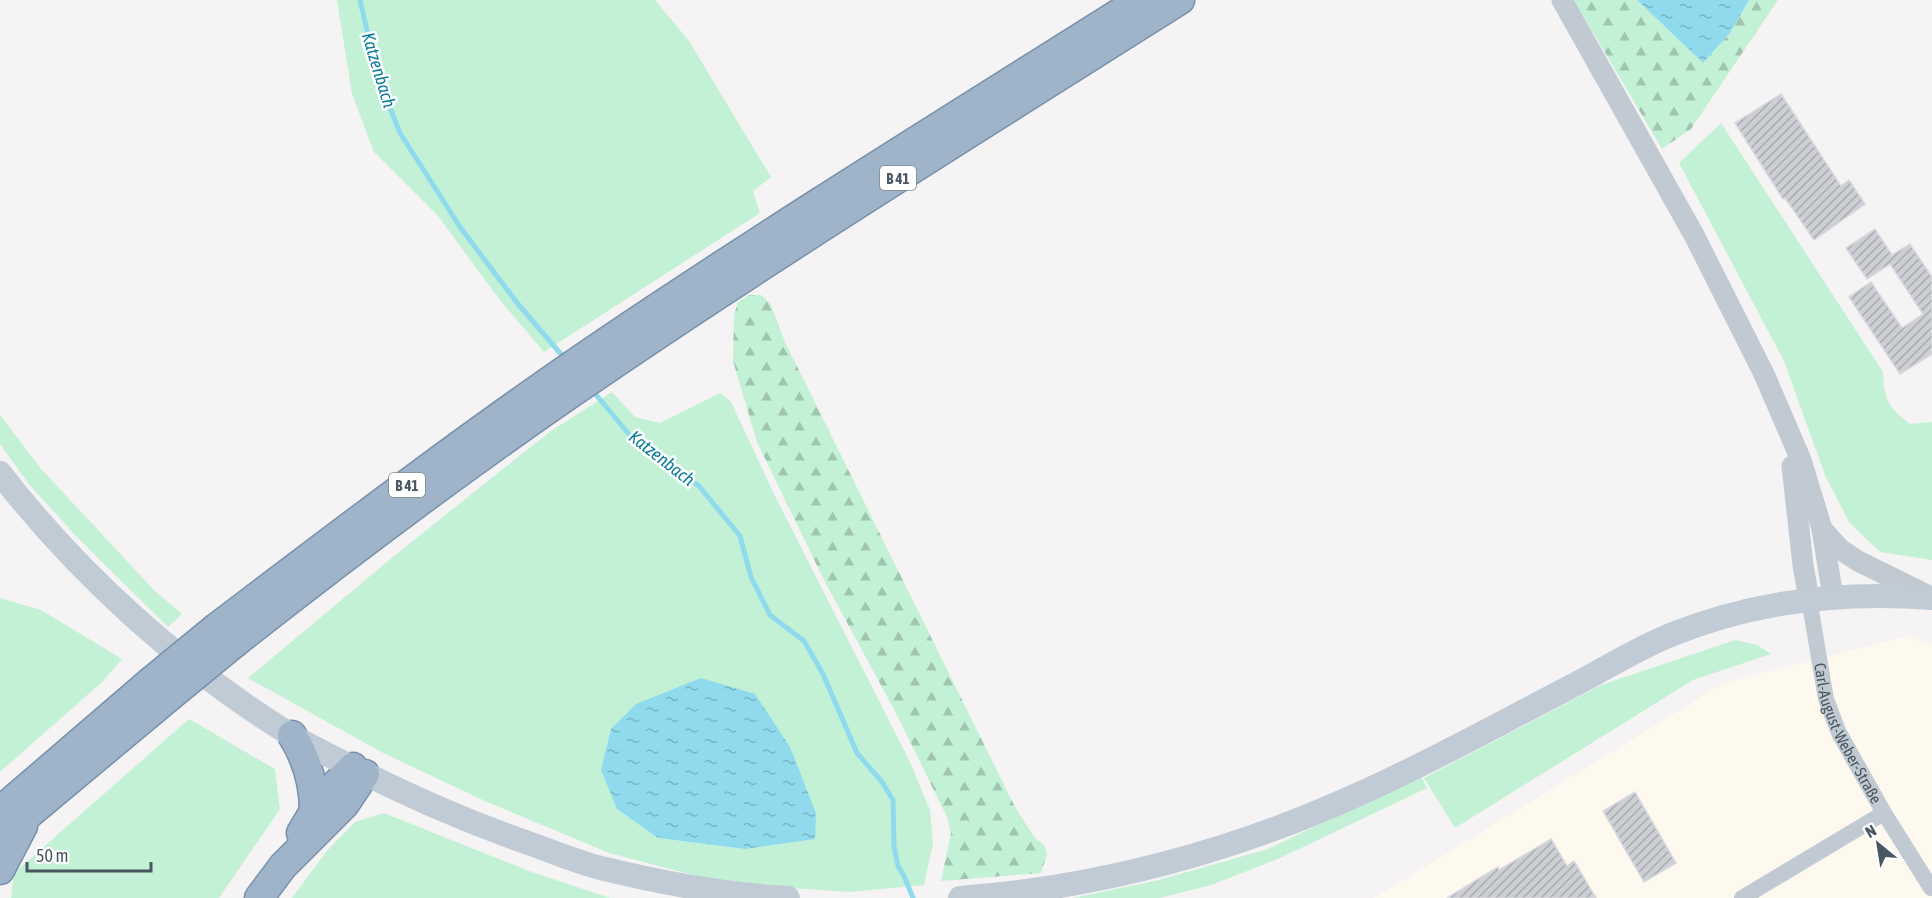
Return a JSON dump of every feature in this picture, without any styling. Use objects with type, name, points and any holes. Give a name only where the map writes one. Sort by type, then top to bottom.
[{"type":"highway","name":"B 41","points":[[0,842],[10,808],[227,635],[380,504],[612,352],[751,245],[1140,0]]},
{"type":"highway","name":"B 41","points":[[612,352],[764,263],[1180,0]]},
{"type":"highway","points":[[292,735],[308,768],[313,789],[314,811]]},
{"type":"highway","points":[[259,898],[283,866],[314,811],[332,787],[359,770]]},
{"type":"highway","points":[[283,866],[339,811],[358,787],[359,770]]},
{"type":"highway","name":"B 41","points":[[0,870],[10,808]]},
{"type":"main road","points":[[4,487],[113,598],[212,681],[292,735],[434,808],[495,832],[599,867],[674,884],[788,898]]},
{"type":"main road","points":[[967,898],[1071,884],[1146,868],[1250,837],[1357,795],[1438,757],[1671,635],[1713,620],[1778,603],[1809,599],[1877,595],[1932,598]]},
{"type":"street","points":[[1562,0],[1694,235],[1742,327],[1801,460],[1822,529],[1833,597]]},
{"type":"street","points":[[1780,412],[1790,457],[1809,599]]},
{"type":"street","points":[[1822,529],[1840,549],[1858,561],[1932,598]]},
{"type":"street","name":"Carl-August-Weber-Straße","points":[[1809,599],[1826,699],[1839,733],[1884,813],[1931,888]]},
{"type":"street","points":[[1742,898],[1884,813]]},
{"type":"shaded area","points":[[1909,636],[1932,645],[1932,898],[1374,898],[1724,683]]},
{"type":"green space","points":[[337,0],[655,0],[689,41],[771,177],[753,191],[760,213],[544,352],[499,299],[438,216],[374,152],[352,94]]},
{"type":"green space","points":[[1574,0],[1637,0],[1703,63],[1730,33],[1749,0],[1778,0],[1691,129],[1662,149]]},
{"type":"green space","points":[[1721,123],[1883,372],[1886,396],[1892,407],[1910,424],[1932,422],[1932,560],[1880,552],[1849,522],[1825,475],[1784,361],[1679,163]]},
{"type":"green space","points":[[749,295],[761,295],[770,303],[785,342],[1015,807],[1035,838],[1044,845],[1047,854],[1041,873],[941,881],[951,833],[947,817],[896,713],[824,580],[757,442],[733,361],[734,315],[738,302]]},
{"type":"green space","points":[[612,392],[635,417],[660,423],[720,393],[731,402],[774,494],[910,762],[930,810],[933,843],[924,885],[849,892],[791,888],[709,879],[609,853],[485,801],[385,754],[248,678],[388,561],[551,431]],"holes":[[[617,809],[745,849],[658,838]]]},
{"type":"green space","points":[[0,415],[42,470],[154,590],[182,614],[168,627],[77,537],[28,483],[0,444]]},
{"type":"green space","points":[[0,598],[41,610],[122,659],[102,682],[0,772]]},
{"type":"green space","points":[[1735,640],[1757,645],[1771,654],[1693,680],[1455,828],[1424,778],[1601,685]]},
{"type":"green space","points":[[189,719],[275,769],[280,809],[219,898],[11,898],[14,873]]},
{"type":"green space","points":[[1421,776],[1427,788],[1280,858],[1211,885],[1160,898],[1073,898],[1159,880],[1268,849]]},
{"type":"green space","points":[[384,813],[529,871],[610,898],[292,898],[326,852],[355,822]]},
{"type":"water","points":[[1637,0],[1749,0],[1730,33],[1703,63]]},
{"type":"water","points":[[701,678],[755,694],[790,747],[816,813],[815,839],[745,849],[658,838],[617,809],[601,770],[611,729],[636,704]]},
{"type":"building","points":[[1781,94],[1841,186],[1849,180],[1865,204],[1814,240],[1785,198],[1783,199],[1735,123]]},
{"type":"building","points":[[1875,229],[1892,255],[1910,244],[1932,277],[1932,354],[1900,374],[1849,297],[1871,282],[1902,328],[1923,314],[1890,264],[1867,279],[1846,248]]},
{"type":"building","points":[[1635,792],[1676,863],[1644,882],[1603,811]]},
{"type":"building","points":[[1551,839],[1567,866],[1574,861],[1596,898],[1447,898],[1498,867],[1499,870]]},
{"type":"waterway","name":"Katzenbach","points":[[360,0],[378,78],[400,133],[460,227],[518,304],[566,360]]},
{"type":"waterway","name":"Katzenbach","points":[[592,390],[629,434],[699,486],[740,536],[751,577],[770,615],[804,641],[823,674],[857,753],[882,782],[893,800],[894,847],[898,866],[913,898]]}]
